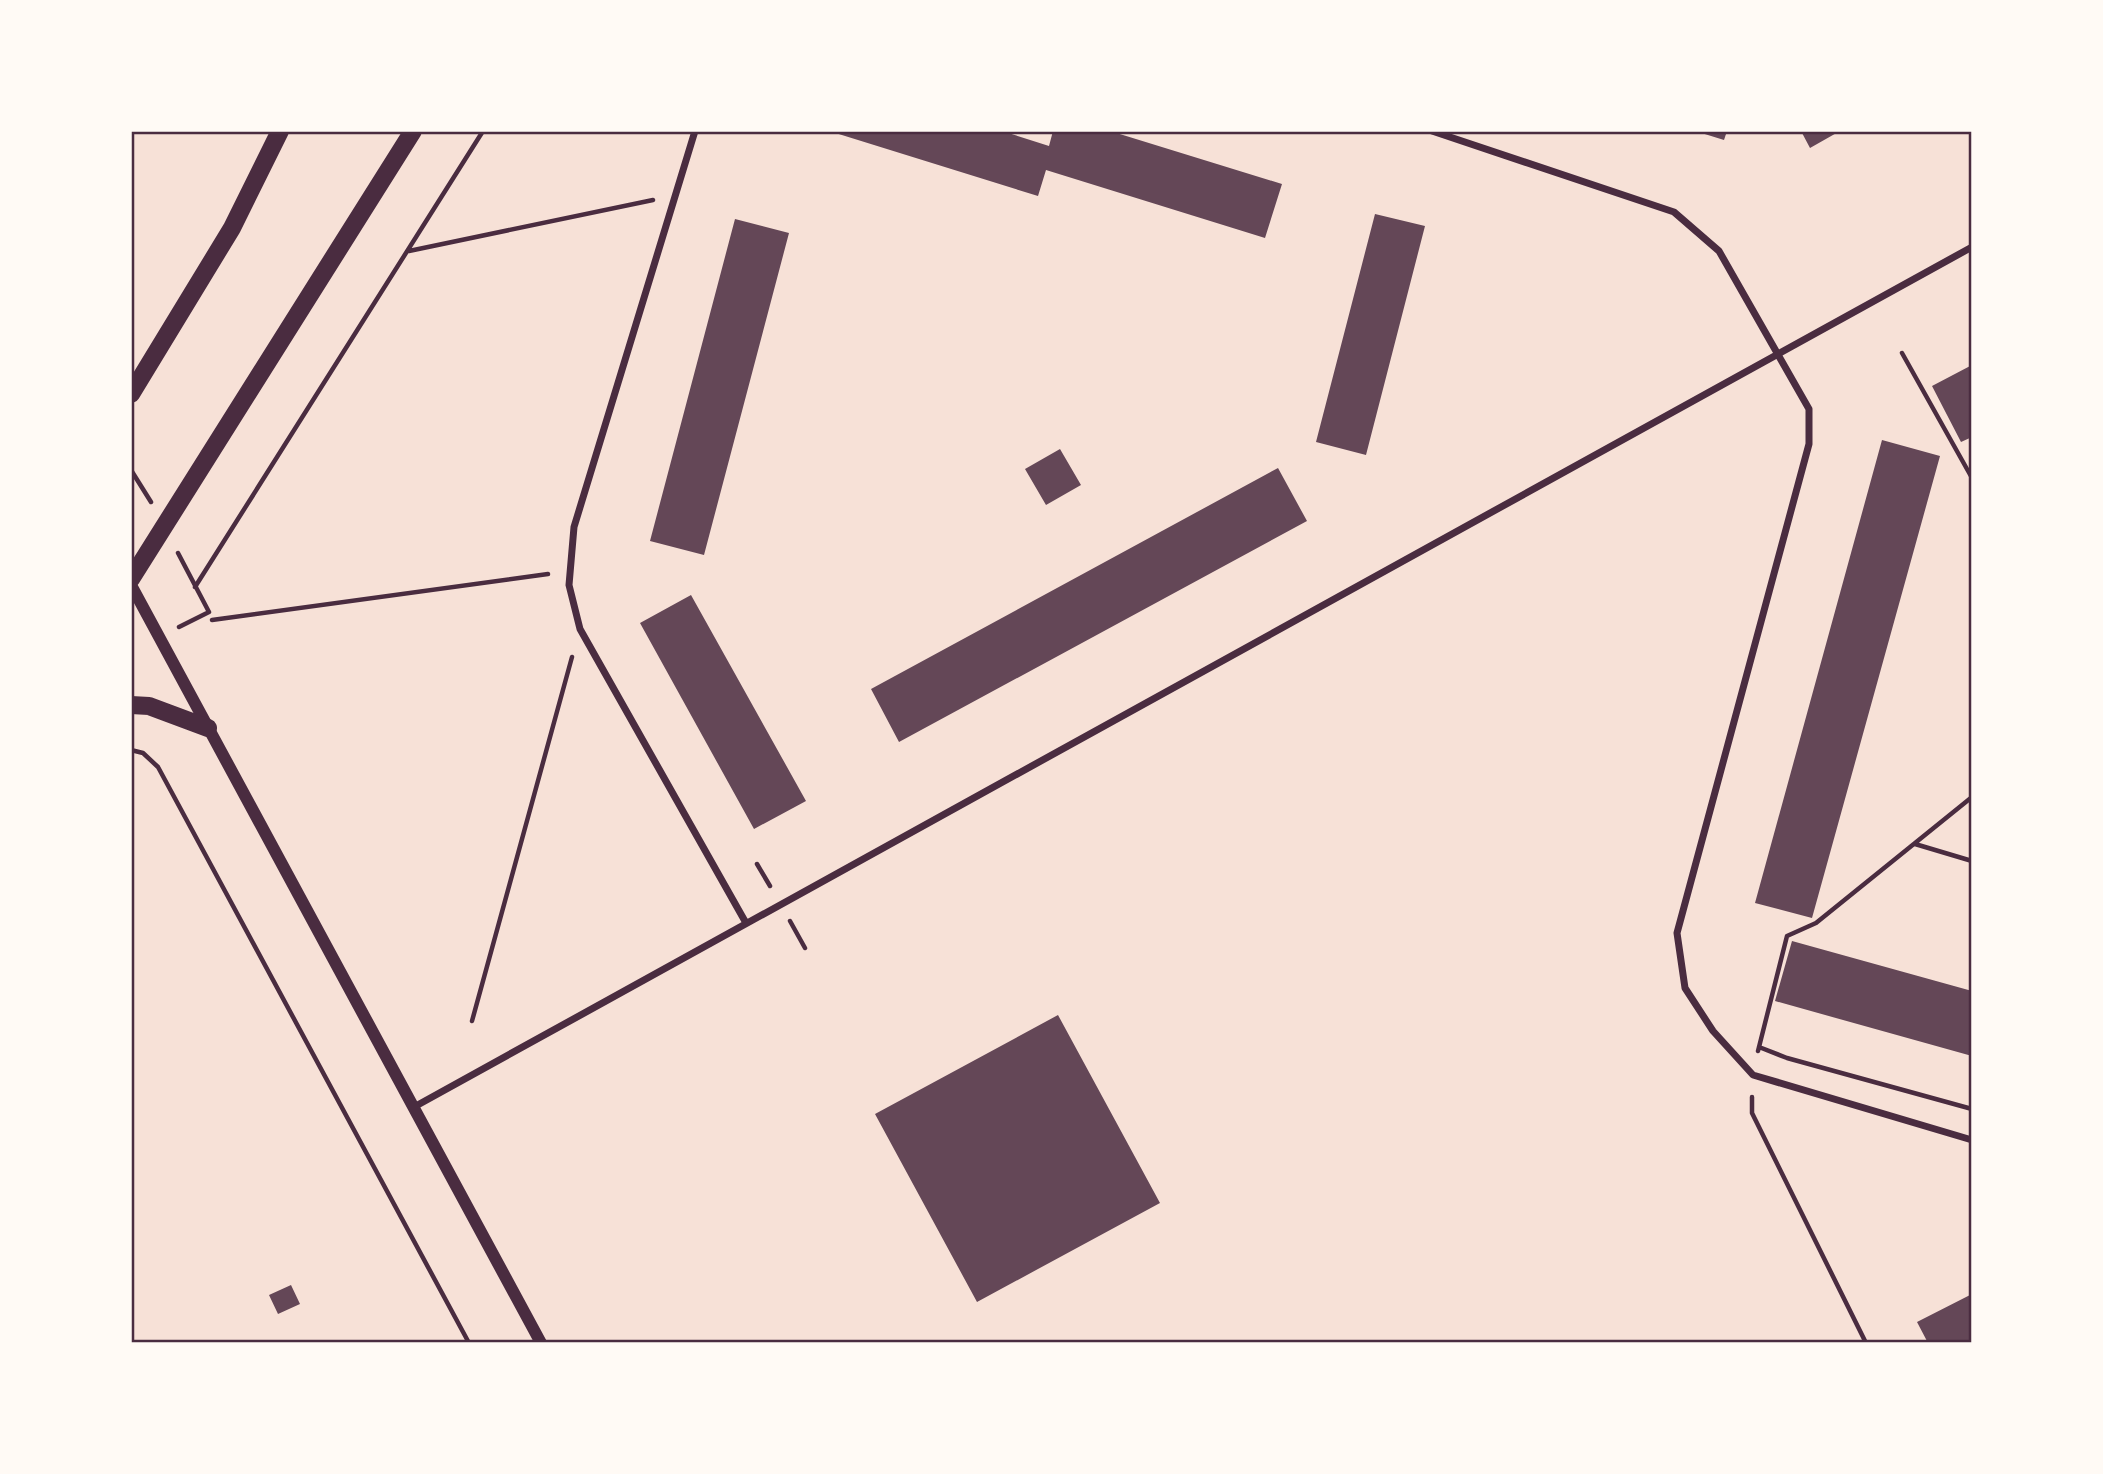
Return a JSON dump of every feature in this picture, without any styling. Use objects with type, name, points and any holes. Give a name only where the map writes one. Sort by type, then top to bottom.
[{"type":"main road","points":[[131,394],[232,228],[280,131]]},
{"type":"main road","points":[[131,579],[413,131]]},
{"type":"main road","points":[[131,705],[149,706],[208,728]]},
{"type":"street","points":[[695,131],[574,527],[569,585],[580,629],[747,923]]},
{"type":"street","points":[[1432,131],[1674,212],[1719,251],[1809,410],[1809,444],[1677,933],[1685,988],[1713,1031],[1753,1075],[1972,1140]]},
{"type":"street","points":[[414,1107],[1972,247]]},
{"type":"street","points":[[131,585],[541,1343]]},
{"type":"path","points":[[195,587],[483,131]]},
{"type":"path","points":[[408,251],[676,195]]},
{"type":"path","points":[[1902,352],[1972,478]]},
{"type":"path","points":[[212,620],[570,571]]},
{"type":"path","points":[[472,1021],[580,629]]},
{"type":"path","points":[[131,750],[143,753],[158,767],[469,1343]]},
{"type":"path","points":[[1866,1343],[1752,1113],[1753,1075],[1787,936],[1816,923],[1972,797]]},
{"type":"path","points":[[1914,844],[1972,861]]},
{"type":"path","points":[[1759,1047],[1787,1058],[1972,1109]]},
{"type":"building","points":[[829,131],[1002,131],[1049,146],[1053,131],[1110,131],[1282,184],[1265,238],[1046,170],[1038,196]]},
{"type":"building","points":[[1695,131],[1727,131],[1724,140]]},
{"type":"building","points":[[1801,131],[1840,131],[1810,148]]},
{"type":"building","points":[[1375,214],[1425,226],[1366,455],[1316,442]]},
{"type":"building","points":[[735,219],[789,233],[704,555],[650,541]]},
{"type":"building","points":[[1972,365],[1972,437],[1961,442],[1932,386]]},
{"type":"building","points":[[1882,440],[1940,456],[1812,918],[1755,903]]},
{"type":"building","points":[[1060,449],[1081,485],[1046,505],[1025,469]]},
{"type":"building","points":[[1278,468],[1307,521],[899,742],[871,689]]},
{"type":"building","points":[[691,595],[806,801],[754,829],[640,623]]},
{"type":"building","points":[[1792,941],[1972,991],[1972,1056],[1775,1001]]},
{"type":"building","points":[[1058,1015],[1160,1203],[977,1302],[875,1114]]},
{"type":"building","points":[[291,1285],[300,1304],[278,1314],[269,1295]]},
{"type":"building","points":[[1972,1294],[1972,1343],[1928,1343],[1917,1322]]}]
